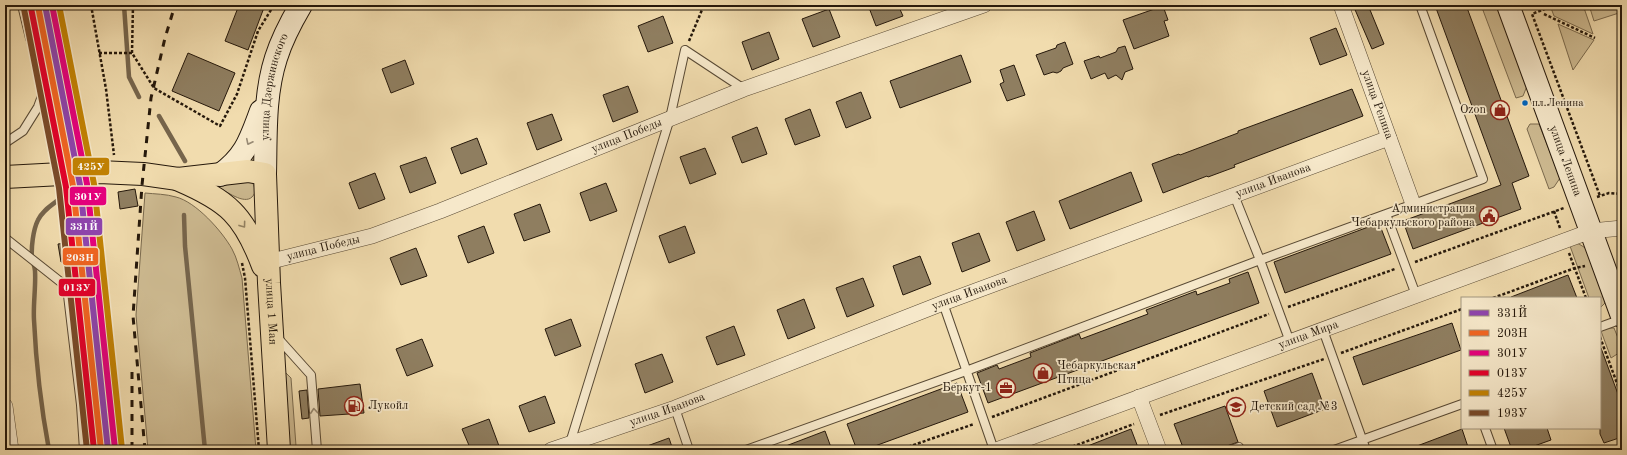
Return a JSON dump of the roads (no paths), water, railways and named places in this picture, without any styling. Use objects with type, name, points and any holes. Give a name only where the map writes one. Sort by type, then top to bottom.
[{"type":"main road","points":[[5,178],[82,172],[116,172],[178,179],[248,171],[265,174]]},
{"type":"main road","name":"улица 1 Мая","points":[[265,174],[268,272],[279,450]]},
{"type":"main road","points":[[178,179],[203,190],[222,202],[238,217],[248,232],[268,272]]},
{"type":"main road","points":[[222,202],[244,205],[266,201]]},
{"type":"street","name":"улица Дзержинского","points":[[265,174],[268,93],[276,58],[288,26],[300,5]]},
{"type":"street","name":"улица Победы","points":[[268,272],[440,211],[744,89],[984,5]]},
{"type":"street","name":"улица Репина","points":[[1341,5],[1413,204]]},
{"type":"street","name":"улица Ленина","points":[[1508,5],[1591,199],[1591,231],[1622,316]]},
{"type":"street","points":[[220,175],[233,166],[250,142],[268,93]]},
{"type":"street","name":"улица Иванова","points":[[551,450],[675,408],[943,303],[1389,138]]},
{"type":"street","name":"улица Мира","points":[[1002,449],[1591,231],[1622,228]]},
{"type":"street","points":[[1139,398],[1159,450]]},
{"type":"street","points":[[5,406],[11,450]]},
{"type":"lane","points":[[5,143],[23,131],[38,107],[45,88],[43,70],[30,38],[22,5]]},
{"type":"lane","points":[[746,450],[1483,179],[1420,5]]},
{"type":"lane","points":[[570,443],[670,118],[685,50],[744,89]]},
{"type":"lane","points":[[1234,195],[1290,342]]},
{"type":"lane","points":[[1386,214],[1416,295]]},
{"type":"lane","points":[[5,238],[67,287],[81,405],[84,450]]},
{"type":"lane","points":[[943,303],[983,421],[1002,449]]},
{"type":"lane","points":[[1601,327],[1622,319]]},
{"type":"lane","points":[[1323,330],[1366,450]]},
{"type":"lane","points":[[272,331],[311,375],[317,450]]},
{"type":"lane","points":[[1334,450],[1461,404]]},
{"type":"lane","points":[[675,408],[689,450]]},
{"type":"lane","points":[[1485,429],[1493,450]]},
{"type":"lane","points":[[1231,450],[1239,447]]},
{"type":"waterway","points":[[124,5],[129,77],[139,97]]},
{"type":"waterway","points":[[159,116],[185,161]]},
{"type":"waterway","points":[[49,450],[41,401],[36,352],[34,314],[35,271],[32,259],[32,244],[35,229],[41,215],[68,191]]},
{"type":"waterway","points":[[184,215],[185,246],[205,450]]},
{"type":"railway","points":[[145,450],[133,316],[142,185],[151,98],[165,38],[175,5]]},
{"type":"railway","points":[[132,372],[132,449]]},
{"type":"place","name":"пл.Ленина","points":[[1525,103]]},
{"type":"place","name":"Ozon","points":[[1500,110]]},
{"type":"place","name":"Администрация Чебаркульского района","points":[[1489,216]]},
{"type":"place","name":"Чебаркульская Птица","points":[[1043,373]]},
{"type":"place","name":"Беркут-1","points":[[1006,388]]},
{"type":"place","name":"Лукойл","points":[[354,406]]},
{"type":"place","name":"Детский сад №3","points":[[1236,407]]}]
